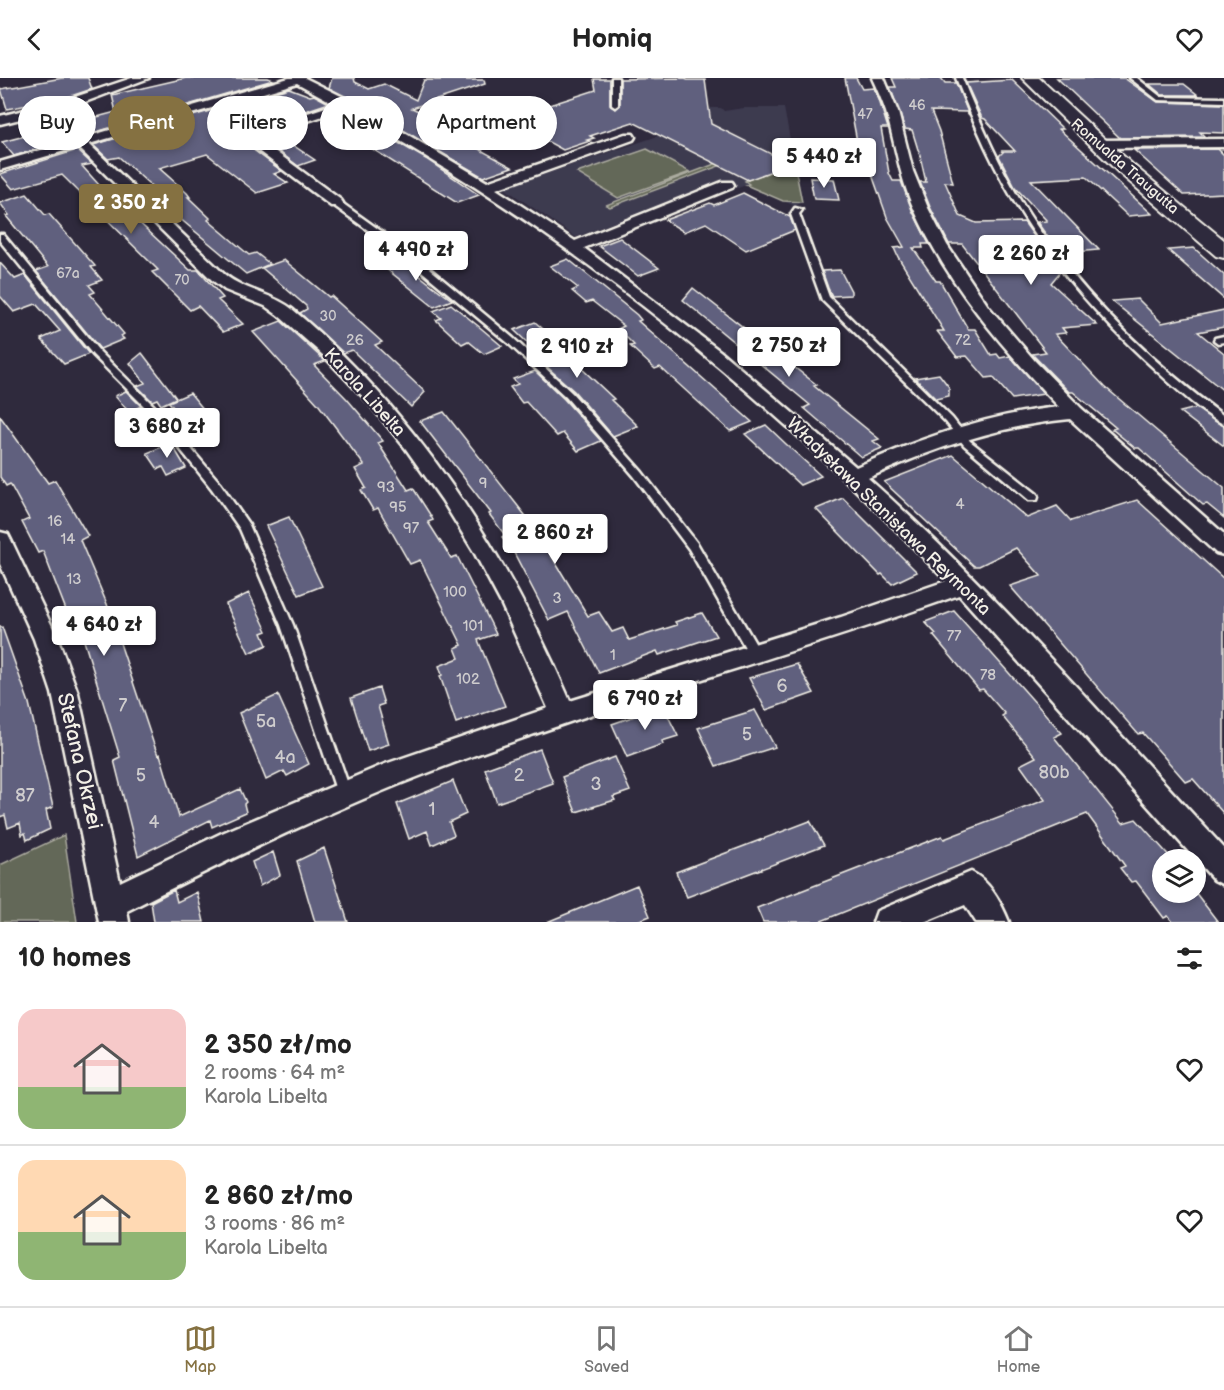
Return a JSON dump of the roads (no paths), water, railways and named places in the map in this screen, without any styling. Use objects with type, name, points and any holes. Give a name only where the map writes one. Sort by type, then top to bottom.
[{"type":"street","points":[[0,120],[59,106],[143,78]]},
{"type":"street","points":[[878,78],[892,112],[906,171],[939,245],[994,324],[1074,412],[1224,547]]},
{"type":"street","name":"Romualda Traugutta","points":[[1030,78],[1098,144],[1224,251]]},
{"type":"street","points":[[96,140],[298,79]]},
{"type":"street","name":"Władysława Stanisława Reymonta","points":[[298,79],[331,96]]},
{"type":"street","points":[[320,113],[248,137],[336,203]]},
{"type":"street","name":"Władysława Stanisława Reymonta","points":[[404,135],[487,187],[574,247],[656,308],[735,372],[853,477],[963,584],[1224,870]]},
{"type":"street","points":[[487,187],[629,137]]},
{"type":"street","points":[[1098,144],[1222,145]]},
{"type":"street","points":[[0,166],[59,150]]},
{"type":"street","name":"Karola Libelta","points":[[87,150],[226,284],[283,309],[352,374],[391,418],[438,480],[483,551],[529,637],[563,714]]},
{"type":"street","points":[[574,247],[728,185]]},
{"type":"street","points":[[853,477],[910,452],[960,434],[1050,413],[1074,412]]},
{"type":"street","name":"Stefana Okrzei","points":[[0,540],[39,622],[65,693],[112,913]]},
{"type":"street","points":[[112,913],[232,843],[344,793],[563,714],[755,654],[963,584]]},
{"type":"street","points":[[888,922],[971,887],[994,922]]},
{"type":"lane","points":[[615,78],[615,105]]},
{"type":"lane","points":[[958,78],[1026,214],[1072,277],[1159,370],[1224,421]]},
{"type":"lane","points":[[1133,78],[1154,97],[1166,100],[1224,100]]},
{"type":"lane","points":[[336,203],[403,251],[510,340],[569,395],[638,474],[693,546],[755,654]]},
{"type":"lane","points":[[798,210],[795,214],[799,228],[825,298],[967,443],[1033,497]]},
{"type":"lane","points":[[0,236],[96,353],[157,414],[216,486],[245,528],[287,625],[344,793]]}]
